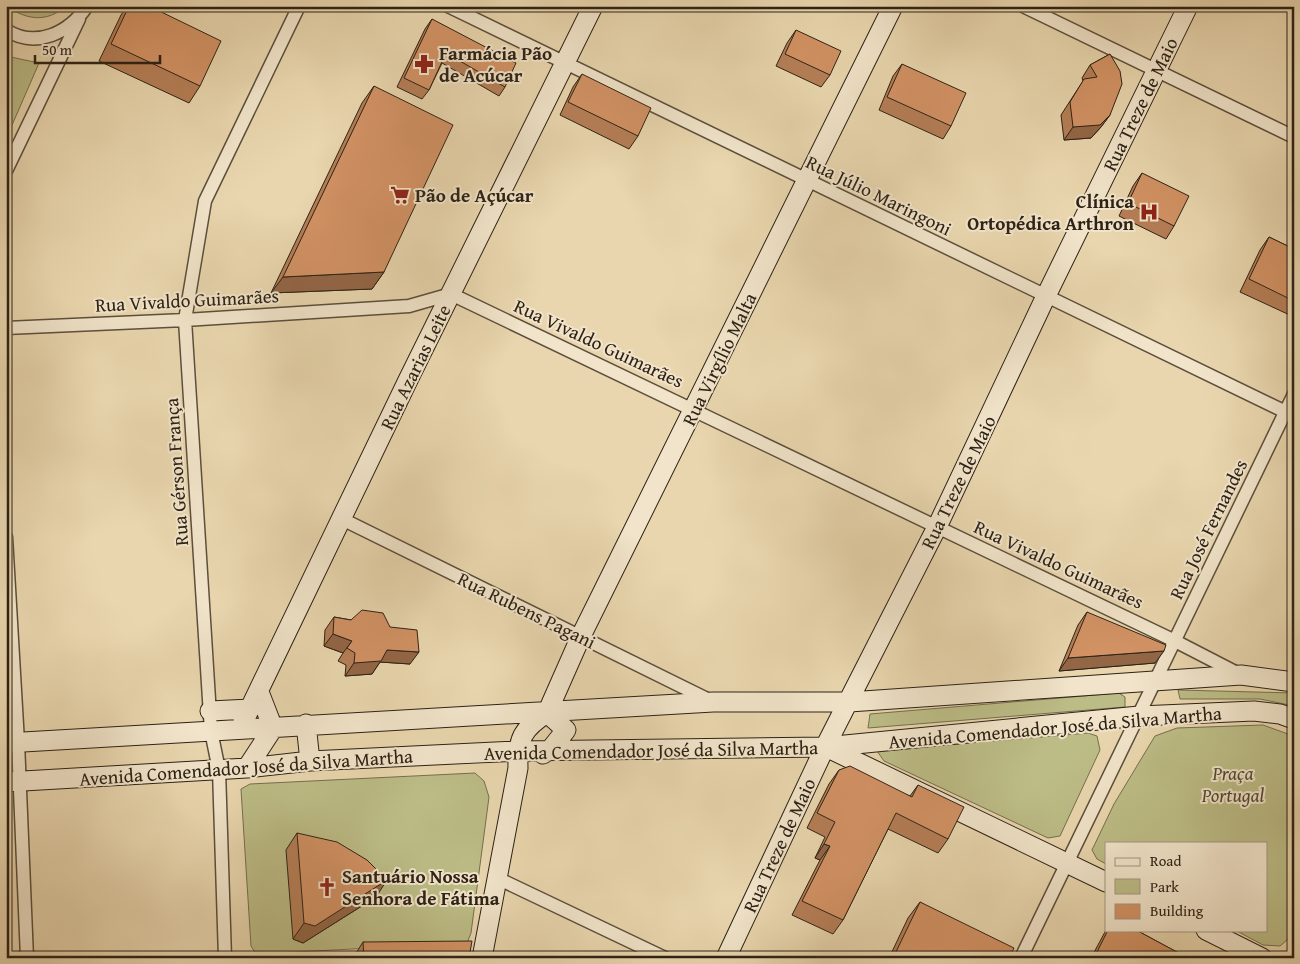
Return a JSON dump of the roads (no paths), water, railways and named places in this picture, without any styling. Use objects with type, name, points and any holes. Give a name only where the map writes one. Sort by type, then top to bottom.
[{"type":"street","points":[[6,171],[87,6]]},
{"type":"street","name":"Rua Gérson França","points":[[225,958],[219,770],[210,731],[185,320],[204,201],[299,6]]},
{"type":"street","name":"Rua Júlio Maringoni","points":[[448,6],[1289,414]]},
{"type":"street","name":"Rua Azarias Leite","points":[[240,729],[593,6]]},
{"type":"street","name":"Rua Virgílio Malta","points":[[547,713],[581,636],[893,6]]},
{"type":"street","points":[[1024,6],[1294,137]]},
{"type":"street","name":"Rua Treze de Maio","points":[[726,958],[825,746],[937,527],[1046,296],[1188,6]]},
{"type":"street","points":[[6,30],[27,38],[46,37],[64,31],[79,19]]},
{"type":"street","name":"Rua Vivaldo Guimarães","points":[[6,328],[185,320],[409,306],[451,294],[694,409],[1175,641],[1241,675]]},
{"type":"street","name":"Rua José Fernandes","points":[[1139,716],[1289,414],[1294,394]]},
{"type":"street","name":"Rua Rubens Pagani","points":[[342,519],[713,702]]},
{"type":"street","points":[[6,537],[13,782],[28,958]]},
{"type":"street","name":"Avenida Comendador José da Silva Martha","points":[[12,742],[273,728],[306,724],[547,713],[713,702],[849,702],[1241,675],[1294,682]]},
{"type":"street","points":[[247,768],[273,728],[259,692]]},
{"type":"street","points":[[210,711],[250,709]]},
{"type":"street","name":"Avenida Comendador José da Silva Martha","points":[[550,750],[825,746],[1139,716],[1254,711],[1280,714],[1294,719]]},
{"type":"street","points":[[482,958],[518,760],[528,725],[547,713],[566,730],[550,750],[518,760]]},
{"type":"street","points":[[1020,958],[1139,716]]},
{"type":"street","points":[[306,724],[310,762]]},
{"type":"street","points":[[825,746],[1105,882]]},
{"type":"street","name":"Avenida Comendador José da Silva Martha","points":[[13,782],[219,770],[310,762],[518,760]]},
{"type":"street","points":[[497,878],[664,958]]},
{"type":"street","points":[[1210,932],[1262,958]]},
{"type":"place","name":"Farmácia Pão de Acúcar","points":[[424,64]]},
{"type":"place","name":"Pão de Açúcar","points":[[400,195]]},
{"type":"place","name":"Clínica Ortopédica Arthron","points":[[1149,212]]},
{"type":"place","name":"Santuário Nossa Senhora de Fátima","points":[[327,887]]},
{"type":"park label","name":"Praça Portugal","points":[[1233,784]]}]
